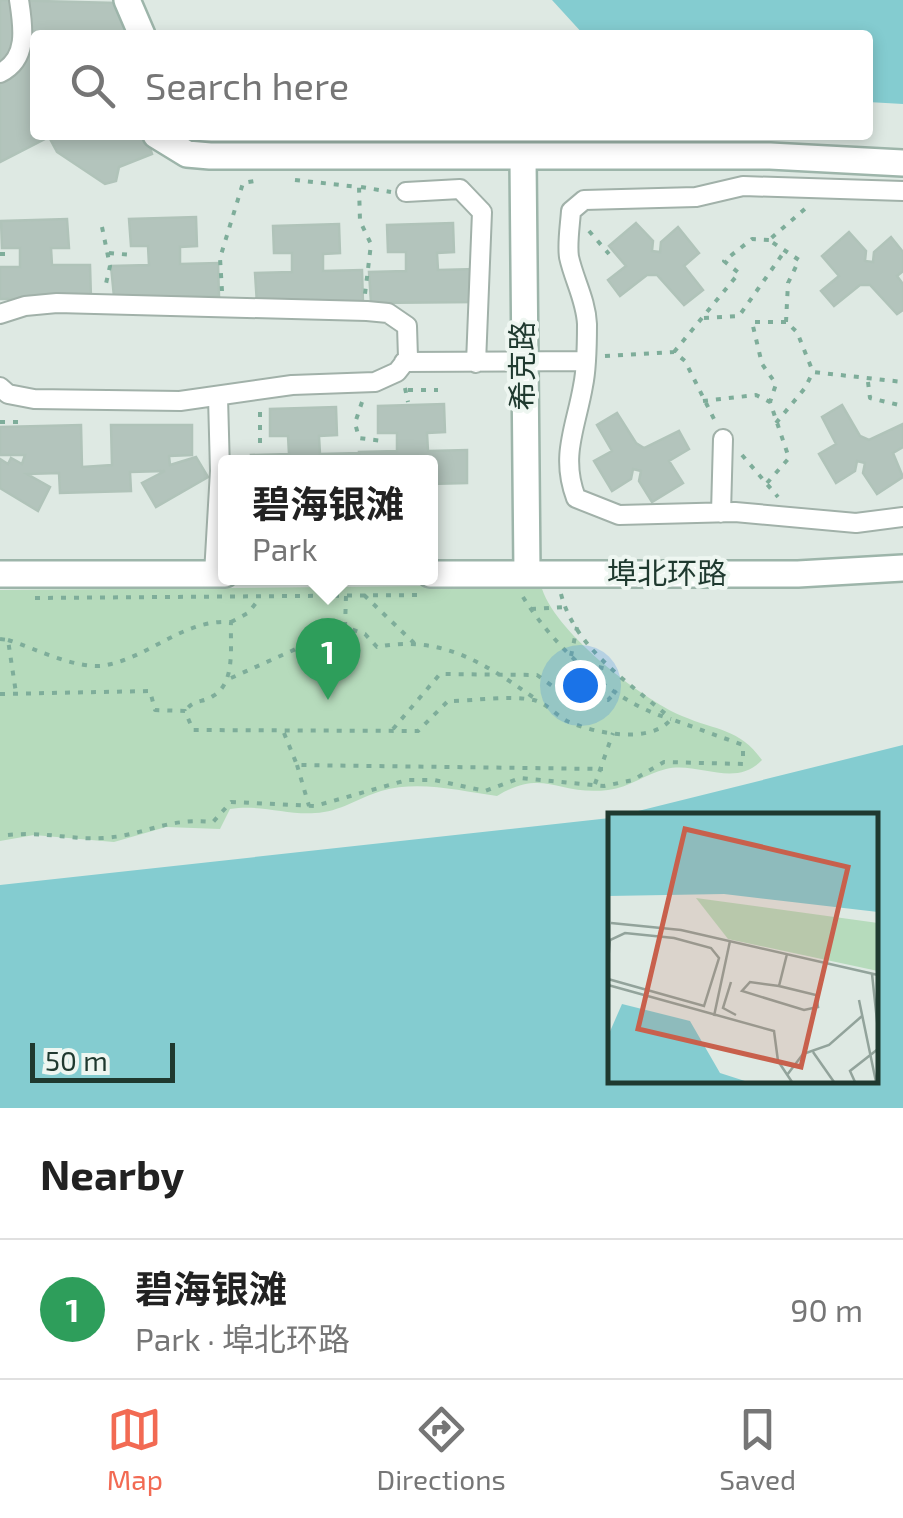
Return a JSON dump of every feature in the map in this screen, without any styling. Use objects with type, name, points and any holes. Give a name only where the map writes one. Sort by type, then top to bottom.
[{"type":"street","points":[[0,73],[8,69],[25,38],[19,0]]},
{"type":"street","points":[[127,0],[140,30]]},
{"type":"street","points":[[164,140],[187,154],[210,156],[770,156],[903,163]]},
{"type":"street","name":"希克路","points":[[521,587],[523,158]]},
{"type":"street","points":[[903,191],[742,186],[696,197],[584,200],[571,211],[568,254],[585,303],[584,361],[567,462],[576,498],[619,514],[795,514],[826,522],[903,518]]},
{"type":"street","points":[[406,192],[460,189],[482,212],[476,362]]},
{"type":"street","points":[[0,314],[25,306],[101,302],[388,313],[406,326],[404,362]]},
{"type":"street","points":[[0,387],[8,394],[52,400],[135,402],[362,382],[386,377],[404,362],[476,362],[496,372],[523,362],[584,361]]},
{"type":"street","points":[[218,397],[220,455]]},
{"type":"street","points":[[721,513],[723,439]]},
{"type":"street","name":"埠北环路","points":[[438,584],[521,587],[903,568]]},
{"type":"street","points":[[0,574],[218,574]]},
{"type":"path","points":[[220,306],[220,258],[243,183],[275,180]]},
{"type":"path","points":[[294,180],[406,192]]},
{"type":"path","points":[[359,187],[360,221],[371,244],[364,288],[367,311]]},
{"type":"path","points":[[770,240],[830,187]]},
{"type":"path","points":[[571,211],[609,254]]},
{"type":"path","points":[[101,302],[109,254],[102,227]]},
{"type":"path","points":[[584,361],[674,352],[739,273],[724,261],[752,240],[770,240],[799,260],[788,282],[786,322]]},
{"type":"path","points":[[704,318],[739,316],[784,252]]},
{"type":"path","points":[[109,254],[132,255]]},
{"type":"path","points":[[767,483],[789,458],[776,423],[770,402],[776,384],[762,364],[752,322],[786,322],[797,332],[813,372],[776,423]]},
{"type":"path","points":[[674,352],[685,362],[723,439],[795,514]]},
{"type":"path","points":[[813,372],[903,382]]},
{"type":"path","points":[[868,380],[870,398],[903,406]]},
{"type":"path","points":[[362,382],[362,406],[356,423],[359,438],[384,441]]},
{"type":"path","points":[[260,389],[260,443]]},
{"type":"path","points":[[407,390],[438,390]]},
{"type":"path","points":[[702,401],[756,396],[770,402]]},
{"type":"path","points":[[0,422],[18,422]]},
{"type":"path","points":[[27,598],[346,596],[420,585]]},
{"type":"path","points":[[521,587],[541,596]]},
{"type":"path","points":[[0,836],[37,830],[104,838],[170,821],[213,822],[231,802],[309,806],[406,780],[434,780],[485,790],[520,778],[594,786],[632,780],[664,762],[743,764],[742,745],[630,699],[571,656],[531,609],[521,587]]},
{"type":"path","points":[[364,595],[414,643]]},
{"type":"path","points":[[332,645],[341,643],[346,596]]},
{"type":"path","points":[[560,596],[577,627],[610,670],[671,719]]},
{"type":"path","points":[[0,639],[86,665],[107,665],[206,621],[231,622],[248,613],[260,598]]},
{"type":"path","points":[[531,609],[565,607]]},
{"type":"path","points":[[229,679],[231,622]]},
{"type":"path","points":[[185,712],[192,702],[220,692],[229,679],[344,627],[364,634],[377,646],[414,643],[465,653],[566,720],[613,733],[640,732],[666,725],[671,719]]},
{"type":"path","points":[[571,656],[577,627]]},
{"type":"path","points":[[8,640],[16,694]]},
{"type":"path","points":[[580,663],[610,670]]},
{"type":"path","points":[[392,731],[440,674],[538,674],[569,698],[608,700],[617,691]]},
{"type":"path","points":[[630,687],[630,699]]},
{"type":"path","points":[[0,694],[150,691],[155,710],[185,712]]},
{"type":"path","points":[[185,712],[193,730],[392,731],[418,730],[448,701],[536,700]]},
{"type":"path","points":[[283,732],[309,806]]},
{"type":"path","points":[[594,786],[613,733]]},
{"type":"path","points":[[297,764],[603,769]]},
{"type":"green space","points":[[541,585],[561,622],[622,679],[682,716],[736,736],[762,760],[740,773],[666,769],[608,790],[540,783],[513,788],[497,796],[410,786],[381,791],[324,812],[230,809],[220,829],[166,827],[114,842],[34,835],[0,841],[0,590]]},
{"type":"water","points":[[552,0],[903,0],[903,104],[873,102],[873,30],[579,30]]},
{"type":"water","points":[[903,745],[903,1108],[0,1108],[0,885],[608,818],[608,1083],[878,1083],[878,813],[630,813]]},
{"type":"building","points":[[0,0],[117,3],[127,30],[30,30],[30,140],[43,140],[0,162]]},
{"type":"building","points":[[51,140],[148,140],[152,154],[119,167],[116,181],[105,184],[57,152]]},
{"type":"building","points":[[196,217],[197,246],[180,247],[180,264],[218,263],[219,296],[114,297],[111,266],[149,265],[148,246],[131,246],[129,219]]},
{"type":"building","points":[[67,219],[69,248],[51,248],[52,265],[90,265],[91,298],[0,299],[0,267],[20,267],[20,248],[2,248],[1,221]]},
{"type":"building","points":[[453,223],[454,252],[437,253],[438,270],[476,269],[477,302],[371,303],[369,272],[406,271],[406,252],[388,252],[387,225]]},
{"type":"building","points":[[636,223],[653,241],[652,251],[660,252],[661,242],[678,227],[699,253],[684,266],[703,290],[684,305],[657,275],[647,275],[620,296],[608,280],[626,266],[609,246]]},
{"type":"building","points":[[339,224],[340,253],[323,254],[323,271],[362,270],[363,303],[257,304],[255,273],[292,272],[292,253],[274,253],[273,226]]},
{"type":"building","points":[[849,232],[866,251],[865,261],[873,262],[874,252],[891,237],[903,252],[903,271],[897,276],[903,284],[903,310],[897,314],[870,285],[860,285],[834,306],[821,291],[839,276],[822,256]]},
{"type":"building","points":[[444,404],[445,432],[427,433],[428,451],[467,450],[467,483],[438,484],[438,455],[359,455],[359,452],[397,451],[397,433],[378,433],[378,406]]},
{"type":"building","points":[[842,405],[860,436],[869,440],[903,424],[903,447],[893,453],[903,477],[877,494],[863,473],[865,463],[857,461],[855,471],[836,483],[819,454],[836,444],[822,417]]},
{"type":"building","points":[[336,407],[337,435],[319,436],[320,454],[358,455],[251,455],[289,454],[288,436],[270,436],[270,409]]},
{"type":"building","points":[[617,413],[636,443],[644,448],[679,431],[689,449],[669,461],[683,483],[652,502],[639,481],[641,471],[633,469],[631,479],[612,491],[594,461],[612,451],[597,425]]},
{"type":"building","points":[[81,425],[82,467],[112,465],[111,425],[192,425],[192,455],[169,456],[170,465],[196,457],[208,477],[156,507],[142,483],[165,471],[130,472],[131,491],[60,493],[59,473],[27,474],[50,487],[38,511],[0,488],[0,459],[8,464],[11,458],[22,464],[25,455],[0,455],[0,427]]},
{"type":"place","name":"碧海银滩","points":[[328,700]]}]
